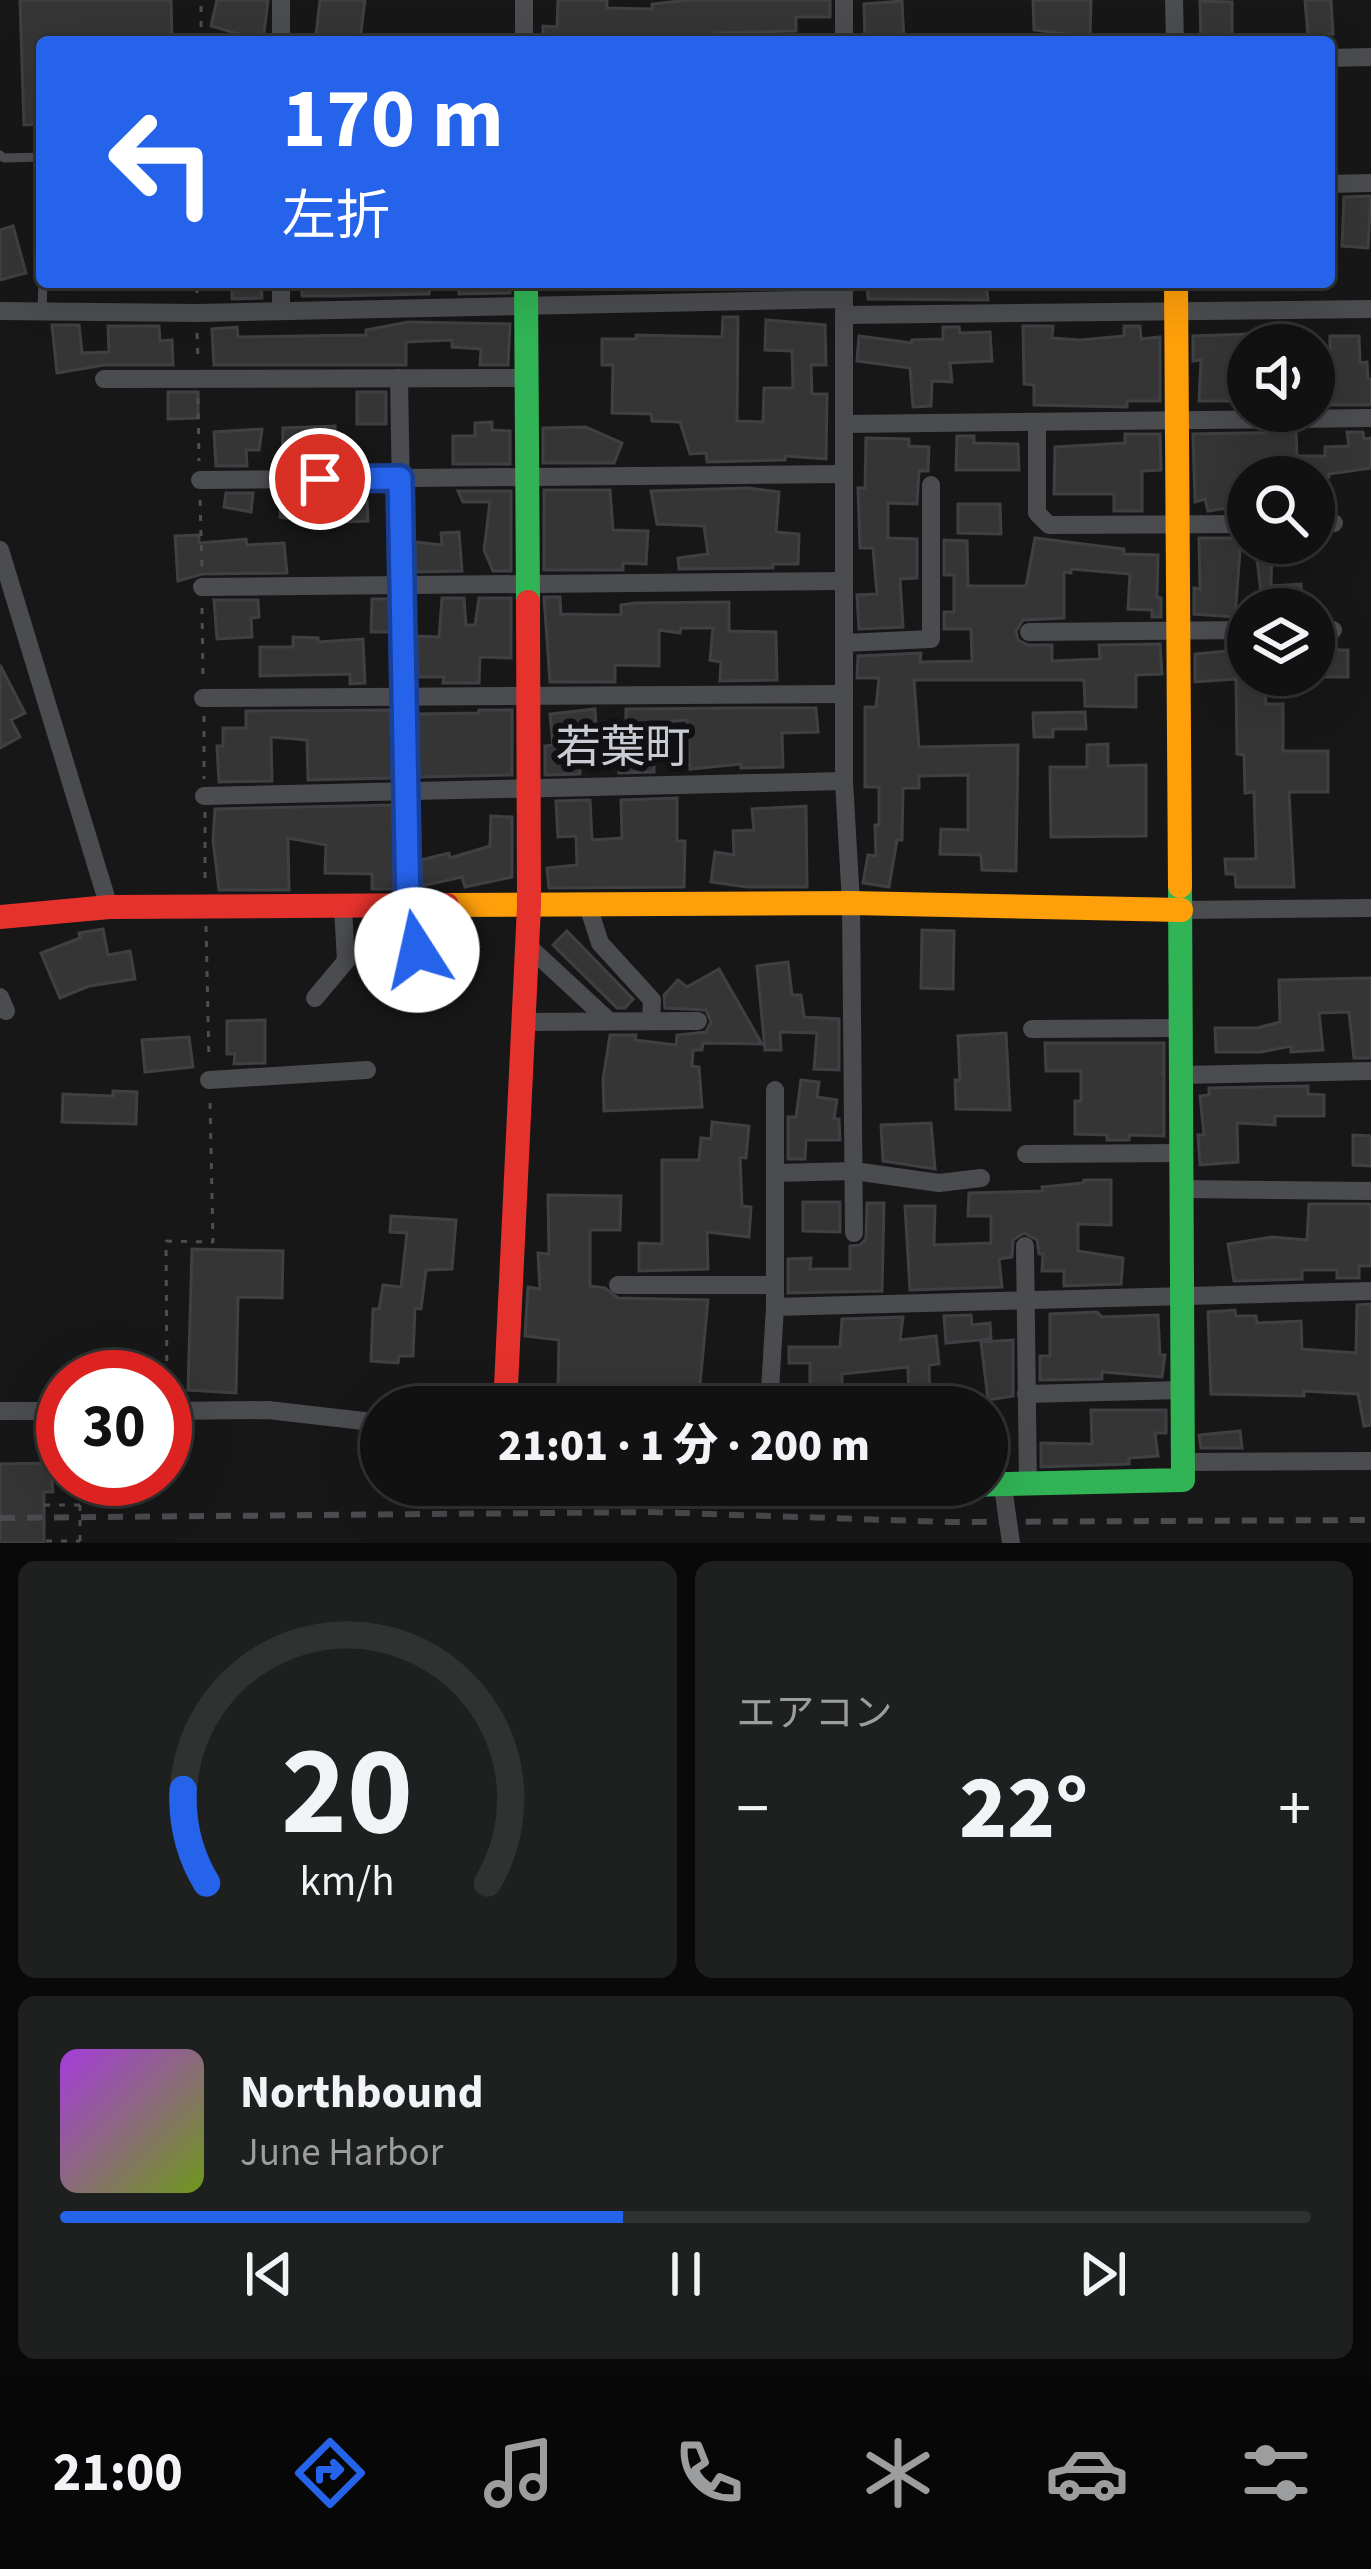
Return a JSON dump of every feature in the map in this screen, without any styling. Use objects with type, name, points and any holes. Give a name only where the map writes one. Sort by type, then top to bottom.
[{"type":"street","points":[[281,0],[281,36]]},
{"type":"street","points":[[524,0],[524,36]]},
{"type":"street","points":[[844,0],[844,36]]},
{"type":"street","points":[[1174,0],[1174,36]]},
{"type":"street","points":[[1335,58],[1371,57]]},
{"type":"street","points":[[1335,184],[1371,183]]},
{"type":"street","points":[[281,288],[281,311]]},
{"type":"street","points":[[1008,1486],[1183,1480],[1176,288]]},
{"type":"street","points":[[0,311],[281,311],[526,294],[1177,311],[1371,309]]},
{"type":"street","points":[[506,1386],[530,906],[526,294]]},
{"type":"street","points":[[844,299],[844,781],[851,903],[854,1234]]},
{"type":"street","points":[[399,378],[406,790],[417,993]]},
{"type":"street","points":[[104,379],[526,378]]},
{"type":"street","points":[[844,424],[1371,418]]},
{"type":"street","points":[[1037,422],[1037,513],[1049,525],[1227,524]]},
{"type":"street","points":[[200,480],[844,475]]},
{"type":"street","points":[[844,643],[931,639],[931,485]]},
{"type":"street","points":[[0,550],[109,907]]},
{"type":"street","points":[[202,587],[844,581]]},
{"type":"street","points":[[1029,632],[1227,631]]},
{"type":"street","points":[[203,698],[844,694]]},
{"type":"street","points":[[204,796],[844,781]]},
{"type":"street","points":[[0,917],[109,907],[851,903],[1181,910],[1371,908]]},
{"type":"street","points":[[588,906],[600,943],[652,1000],[650,1021]]},
{"type":"street","points":[[315,998],[346,961],[343,907]]},
{"type":"street","points":[[528,946],[609,1022]]},
{"type":"street","points":[[524,1022],[698,1021]]},
{"type":"street","points":[[1032,1030],[1181,1028]]},
{"type":"street","points":[[209,1080],[367,1070]]},
{"type":"street","points":[[1181,1076],[1371,1071]]},
{"type":"street","points":[[770,1386],[775,1090]]},
{"type":"street","points":[[1026,1154],[1182,1153]]},
{"type":"street","points":[[775,1173],[854,1171],[939,1183],[981,1178]]},
{"type":"street","points":[[1182,1190],[1371,1191]]},
{"type":"street","points":[[1011,1543],[1026,1394],[1024,1246]]},
{"type":"street","points":[[618,1285],[775,1285]]},
{"type":"street","points":[[775,1307],[1371,1291]]},
{"type":"street","points":[[1026,1394],[1183,1390]]},
{"type":"street","points":[[192,1411],[268,1410],[360,1421]]},
{"type":"street","points":[[0,1412],[36,1411]]},
{"type":"street","points":[[1183,1462],[1371,1461]]},
{"type":"lane","points":[[0,155],[36,157]]},
{"type":"lane","points":[[42,312],[43,288]]},
{"type":"path","points":[[201,36],[202,0]]},
{"type":"path","points":[[166,1350],[166,1241],[213,1242],[197,288]]},
{"type":"path","points":[[46,1540],[80,1541],[80,1506]]},
{"type":"building","points":[[20,0],[171,0],[172,36],[36,36],[36,124],[24,125]]},
{"type":"building","points":[[217,0],[268,0],[264,36],[211,26]]},
{"type":"building","points":[[320,0],[365,0],[360,36],[316,35]]},
{"type":"building","points":[[558,0],[607,0],[607,8],[652,9],[652,4],[689,0],[830,0],[830,17],[796,17],[796,31],[543,36],[543,26],[557,27]]},
{"type":"building","points":[[1033,0],[1091,0],[1090,36],[1034,30]]},
{"type":"building","points":[[1305,0],[1331,0],[1333,34],[1308,36]]},
{"type":"building","points":[[902,1],[904,36],[865,36],[864,4]]},
{"type":"building","points":[[1200,1],[1232,2],[1232,36],[1201,36]]},
{"type":"building","points":[[1371,196],[1368,248],[1342,246],[1344,197]]},
{"type":"building","points":[[13,226],[26,273],[0,280],[0,230]]},
{"type":"building","points":[[232,288],[261,288],[262,298],[232,299]]},
{"type":"building","points":[[302,288],[430,288],[429,294],[302,296]]},
{"type":"building","points":[[459,288],[510,288],[510,293],[459,294]]},
{"type":"building","points":[[867,288],[987,288],[988,300],[868,299]]},
{"type":"building","points":[[723,317],[738,317],[737,421],[763,422],[764,388],[793,388],[792,351],[765,350],[766,320],[825,325],[826,365],[811,365],[812,394],[827,394],[826,459],[785,456],[785,460],[707,462],[706,453],[690,454],[680,422],[652,421],[651,414],[612,413],[613,365],[602,365],[602,339],[722,337]]},
{"type":"building","points":[[408,322],[510,324],[508,365],[480,365],[481,349],[452,347],[452,340],[406,342],[406,365],[214,365],[212,329],[237,327],[238,337],[366,335],[366,330]]},
{"type":"building","points":[[52,325],[79,325],[82,353],[109,352],[108,326],[159,326],[160,341],[172,340],[173,365],[104,365],[57,373]]},
{"type":"building","points":[[1023,326],[1053,326],[1052,338],[1080,340],[1124,336],[1124,326],[1140,326],[1141,339],[1160,337],[1160,401],[1127,401],[1127,407],[1034,405],[1034,385],[1024,384]]},
{"type":"building","points":[[943,327],[959,327],[960,333],[990,332],[992,361],[950,363],[952,382],[932,381],[931,406],[913,407],[910,368],[857,361],[859,336],[912,343],[943,339]]},
{"type":"building","points":[[1227,335],[1227,401],[1199,401],[1201,360],[1193,361],[1193,336]]},
{"type":"building","points":[[1335,336],[1359,336],[1360,363],[1367,362],[1371,379],[1371,405],[1335,405]]},
{"type":"building","points":[[168,392],[198,392],[198,418],[168,419]]},
{"type":"building","points":[[357,392],[386,392],[386,424],[357,424]]},
{"type":"building","points":[[492,422],[492,430],[510,431],[510,464],[453,464],[453,436],[475,436],[475,423]]},
{"type":"building","points":[[335,426],[337,460],[282,462],[283,428]]},
{"type":"building","points":[[586,427],[622,443],[614,463],[543,463],[543,428]]},
{"type":"building","points":[[262,429],[259,450],[246,450],[247,466],[216,466],[214,432]]},
{"type":"building","points":[[1296,432],[1297,456],[1227,456],[1227,508],[1208,511],[1205,499],[1195,502],[1193,434]]},
{"type":"building","points":[[1347,432],[1363,432],[1364,439],[1371,438],[1371,468],[1335,473],[1335,456],[1325,456],[1325,447],[1349,446]]},
{"type":"building","points":[[1125,434],[1160,434],[1161,470],[1142,471],[1142,511],[1114,511],[1114,494],[1054,494],[1055,447],[1125,443]]},
{"type":"building","points":[[957,436],[974,436],[974,443],[1018,444],[1019,470],[956,470]]},
{"type":"building","points":[[866,438],[909,439],[909,446],[929,447],[928,471],[919,471],[917,504],[888,503],[888,538],[917,539],[917,578],[900,579],[903,627],[859,629],[857,595],[877,594],[873,548],[860,548],[858,488],[865,488]]},
{"type":"building","points":[[748,488],[779,492],[776,532],[799,534],[798,564],[679,569],[678,558],[708,554],[704,526],[657,524],[651,491]]},
{"type":"building","points":[[544,490],[610,490],[613,530],[648,531],[646,564],[623,563],[623,570],[544,570]]},
{"type":"building","points":[[458,491],[511,491],[511,571],[493,571],[484,550],[490,502],[463,502]]},
{"type":"building","points":[[226,493],[253,493],[251,512],[224,507]]},
{"type":"building","points":[[281,499],[367,501],[368,521],[315,523],[280,517]]},
{"type":"building","points":[[958,504],[1000,504],[1001,534],[958,533]]},
{"type":"building","points":[[459,532],[462,571],[416,572],[415,542],[442,545],[441,533]]},
{"type":"building","points":[[199,535],[199,543],[246,539],[247,545],[284,543],[287,573],[202,574],[178,581],[175,536]]},
{"type":"building","points":[[1035,538],[1124,549],[1124,554],[1158,555],[1161,617],[1152,617],[1152,610],[1128,609],[1130,574],[1071,569],[1071,573],[1064,572],[1064,618],[1023,620],[1016,631],[1018,640],[1052,645],[1052,661],[1100,659],[1099,645],[1160,644],[1162,674],[1136,675],[1136,707],[1085,706],[1084,680],[914,680],[919,747],[1018,745],[1016,871],[982,870],[981,855],[940,854],[941,829],[968,830],[968,775],[919,776],[919,788],[903,788],[902,840],[897,840],[889,887],[863,883],[868,855],[876,856],[875,825],[879,825],[879,787],[865,787],[865,707],[876,707],[879,678],[857,678],[858,656],[921,653],[920,662],[972,661],[971,629],[944,629],[944,612],[954,612],[954,575],[944,575],[944,540],[967,541],[968,586],[1026,586]]},
{"type":"building","points":[[1199,538],[1227,538],[1227,564],[1239,564],[1237,588],[1227,588],[1227,616],[1194,614],[1194,588],[1200,589]]},
{"type":"building","points":[[1258,564],[1272,564],[1271,586],[1301,584],[1301,588],[1260,588]]},
{"type":"building","points":[[544,597],[560,597],[561,614],[621,615],[621,605],[635,603],[729,602],[729,631],[776,632],[777,680],[720,681],[721,662],[710,660],[713,628],[681,628],[680,633],[659,630],[659,666],[615,665],[615,682],[550,682]]},
{"type":"building","points":[[442,598],[464,598],[466,625],[475,625],[479,598],[511,598],[511,658],[480,657],[479,683],[418,677],[417,636],[439,637]]},
{"type":"building","points":[[372,599],[389,599],[390,632],[371,632]]},
{"type":"building","points":[[214,600],[258,600],[259,617],[251,618],[252,637],[217,639]]},
{"type":"building","points":[[293,637],[318,638],[318,642],[363,639],[365,683],[350,684],[350,674],[260,676],[260,647],[293,647]]},
{"type":"building","points":[[1335,643],[1337,650],[1348,650],[1348,677],[1335,677]]},
{"type":"building","points":[[1227,651],[1227,680],[1195,682],[1195,654]]},
{"type":"building","points":[[0,665],[25,713],[11,720],[20,737],[0,748]]},
{"type":"building","points":[[1236,696],[1265,696],[1266,704],[1283,704],[1283,751],[1328,751],[1328,792],[1289,792],[1294,887],[1236,887],[1235,874],[1226,874],[1225,859],[1256,859],[1254,792],[1245,793],[1244,755],[1237,754]]},
{"type":"building","points":[[816,708],[818,732],[782,733],[783,767],[741,768],[741,764],[690,769],[687,720],[654,723],[654,772],[619,773],[619,763],[580,764],[580,774],[545,775],[545,746],[553,745],[550,714],[595,709],[597,742],[626,740],[626,709]]},
{"type":"building","points":[[391,710],[392,778],[308,780],[307,740],[271,737],[272,781],[219,782],[217,746],[223,746],[223,728],[246,728],[246,711]]},
{"type":"building","points":[[512,710],[512,775],[419,777],[418,714]]},
{"type":"building","points":[[1085,712],[1086,729],[1053,729],[1053,737],[1034,737],[1033,713]]},
{"type":"building","points":[[1108,744],[1108,766],[1146,765],[1146,836],[1051,837],[1050,767],[1087,767],[1087,745]]},
{"type":"building","points":[[677,798],[677,841],[685,841],[684,887],[549,888],[547,868],[577,865],[576,836],[558,837],[556,801],[590,800],[592,840],[622,838],[621,800]]},
{"type":"building","points":[[393,805],[394,889],[372,889],[372,874],[325,873],[326,845],[288,838],[289,890],[219,890],[215,809]]},
{"type":"building","points":[[806,806],[807,887],[711,882],[715,852],[734,855],[733,831],[754,830],[752,809]]},
{"type":"building","points":[[491,816],[512,817],[512,877],[465,887],[462,877],[422,886],[421,860],[449,853],[450,858],[490,846]]},
{"type":"building","points":[[103,929],[108,955],[130,951],[135,979],[89,986],[60,998],[41,953],[80,938],[79,933]]},
{"type":"building","points":[[922,930],[954,931],[953,989],[921,988]]},
{"type":"building","points":[[567,931],[633,999],[625,1008],[617,1008],[553,945]]},
{"type":"building","points":[[788,962],[792,995],[801,995],[804,1017],[839,1019],[839,1070],[814,1069],[817,1033],[780,1032],[781,1050],[765,1050],[757,966]]},
{"type":"building","points":[[719,969],[762,1044],[703,1043],[702,1050],[693,1050],[702,1107],[604,1111],[610,1035],[636,1035],[635,1040],[676,1045],[677,1035],[706,1032],[711,1022],[706,1010],[665,1008],[664,995],[678,980],[687,987]]},
{"type":"building","points":[[1371,978],[1371,1058],[1354,1058],[1349,1012],[1319,1013],[1323,1050],[1291,1052],[1291,1046],[1216,1052],[1215,1028],[1257,1028],[1280,1022],[1279,980]]},
{"type":"building","points":[[265,1020],[265,1063],[234,1064],[235,1054],[227,1054],[227,1021]]},
{"type":"building","points":[[1006,1033],[1010,1110],[956,1109],[958,1036]]},
{"type":"building","points":[[189,1037],[193,1067],[145,1072],[142,1040]]},
{"type":"building","points":[[1045,1043],[1164,1043],[1164,1136],[1107,1140],[1107,1135],[1075,1134],[1081,1071],[1046,1071]]},
{"type":"building","points":[[801,1080],[819,1082],[817,1097],[837,1100],[834,1119],[839,1119],[840,1140],[806,1140],[805,1159],[788,1159],[788,1117],[796,1117]]},
{"type":"building","points":[[1308,1086],[1308,1094],[1324,1095],[1324,1116],[1275,1116],[1275,1125],[1237,1123],[1238,1162],[1200,1165],[1198,1135],[1204,1135],[1200,1096],[1209,1095],[1209,1088]]},
{"type":"building","points":[[113,1091],[137,1092],[136,1124],[62,1122],[63,1094],[113,1096]]},
{"type":"building","points":[[712,1122],[749,1126],[746,1158],[740,1157],[742,1206],[751,1207],[749,1237],[707,1232],[708,1269],[639,1271],[639,1243],[662,1244],[662,1160],[699,1160],[701,1138],[711,1139]]},
{"type":"building","points":[[931,1123],[935,1169],[883,1161],[881,1125]]},
{"type":"building","points":[[1353,1135],[1371,1136],[1371,1166],[1353,1165]]},
{"type":"building","points":[[1111,1180],[1111,1225],[1078,1224],[1078,1251],[1123,1258],[1121,1284],[1064,1286],[1064,1271],[1042,1271],[1043,1254],[1039,1254],[1037,1240],[1024,1233],[1013,1240],[1012,1257],[999,1259],[1002,1287],[910,1290],[905,1206],[935,1206],[934,1245],[991,1243],[991,1216],[968,1216],[969,1193],[1043,1191],[1042,1187]]},
{"type":"building","points":[[548,1195],[621,1196],[620,1230],[590,1230],[590,1286],[605,1288],[618,1298],[708,1300],[699,1386],[558,1386],[559,1340],[525,1336],[528,1287],[540,1289],[538,1253],[549,1254]]},
{"type":"building","points":[[803,1202],[840,1202],[840,1232],[803,1231]]},
{"type":"building","points":[[867,1203],[884,1203],[882,1291],[788,1293],[788,1259],[811,1258],[810,1269],[850,1269],[850,1246],[866,1239]]},
{"type":"building","points":[[1309,1204],[1371,1204],[1371,1266],[1359,1266],[1359,1278],[1337,1278],[1337,1270],[1302,1270],[1302,1279],[1234,1281],[1228,1244],[1272,1237],[1307,1240]]},
{"type":"building","points":[[391,1216],[456,1220],[452,1269],[426,1270],[421,1309],[415,1308],[413,1356],[399,1356],[398,1363],[371,1361],[373,1309],[379,1309],[383,1285],[401,1287],[407,1233],[390,1232]]},
{"type":"building","points":[[192,1249],[283,1251],[282,1298],[238,1297],[236,1393],[192,1390]]},
{"type":"building","points":[[1371,1304],[1371,1425],[1364,1426],[1358,1394],[1211,1394],[1208,1312],[1235,1310],[1236,1316],[1256,1316],[1257,1323],[1301,1321],[1302,1349],[1356,1353],[1357,1305]]},
{"type":"building","points":[[1097,1312],[1102,1317],[1158,1315],[1160,1355],[1165,1355],[1162,1377],[1102,1372],[1102,1379],[1040,1380],[1040,1356],[1050,1356],[1050,1314]]},
{"type":"building","points":[[971,1315],[972,1325],[990,1323],[991,1339],[946,1343],[944,1316]]},
{"type":"building","points":[[903,1317],[900,1340],[936,1336],[939,1364],[929,1365],[930,1386],[909,1386],[908,1367],[842,1374],[842,1386],[810,1386],[810,1363],[789,1363],[789,1347],[840,1347],[842,1319]]},
{"type":"building","points":[[1013,1340],[1013,1396],[1008,1397],[1008,1386],[986,1386],[981,1342]]},
{"type":"building","points":[[1091,1410],[1166,1410],[1166,1433],[1155,1433],[1158,1456],[1129,1458],[1129,1464],[1041,1467],[1041,1443],[1092,1444]]},
{"type":"building","points":[[1240,1431],[1242,1448],[1201,1448],[1199,1435]]},
{"type":"building","points":[[36,1463],[36,1506],[44,1506],[44,1543],[0,1543],[0,1464]]},
{"type":"railway","points":[[0,1518],[650,1512],[950,1522],[1371,1520]]},
{"type":"traffic: fast","points":[[526,288],[528,602]]},
{"type":"traffic: fast","points":[[1008,1484],[1183,1480],[1180,886]]},
{"type":"traffic: slow","points":[[1176,288],[1180,886]]},
{"type":"traffic: slow","points":[[447,905],[851,903],[1181,910]]},
{"type":"traffic: jam","points":[[506,1386],[529,906],[528,602]]},
{"type":"traffic: jam","points":[[0,917],[109,907],[447,905]]},
{"type":"district","name":"若葉町","points":[[623,748]]},
{"type":"route","points":[[320,479],[400,478],[408,907],[416,907],[417,950]]}]
